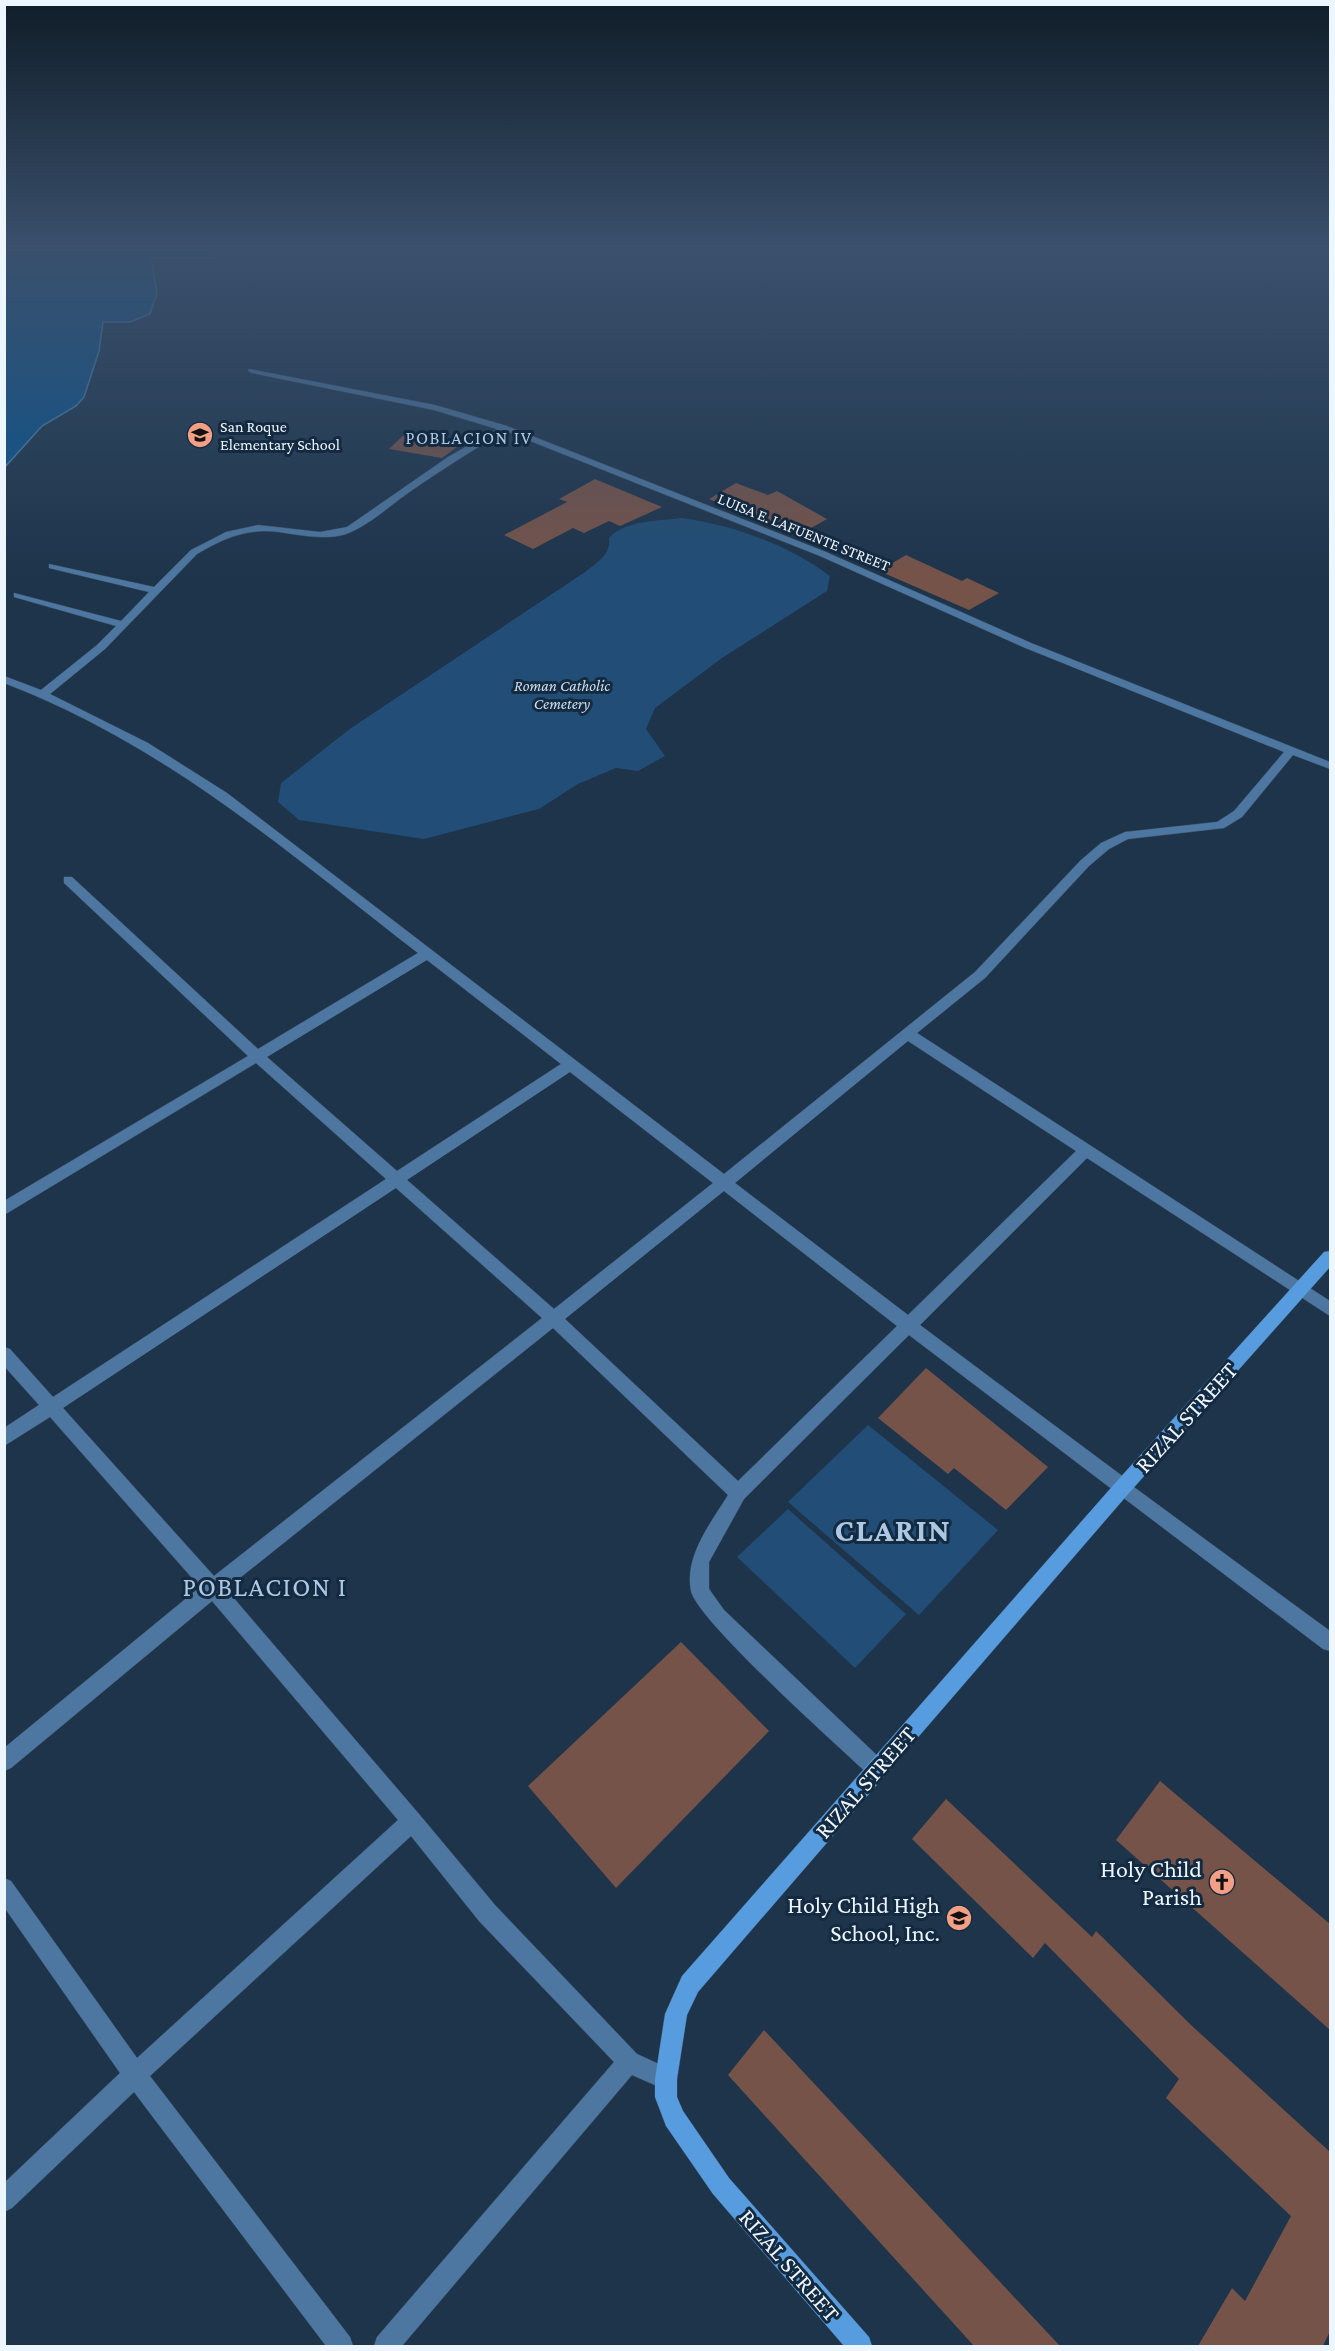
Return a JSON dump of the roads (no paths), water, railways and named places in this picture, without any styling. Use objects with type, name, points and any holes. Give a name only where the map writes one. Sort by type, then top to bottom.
[{"type":"main road","name":"RIZAL STREET","points":[[860,2346],[721,2186],[682,2134],[666,2097],[666,2079],[676,2014],[690,1984],[876,1768],[1123,1487],[1330,1257]]},
{"type":"street","name":"LUISA E. LAFUENTE STREET","points":[[252,371],[435,408],[504,428],[823,554],[988,629],[1330,766]]},
{"type":"street","points":[[44,693],[123,625],[194,552],[227,534],[247,528],[267,528],[320,536],[336,535],[350,529],[451,459],[504,428]]},
{"type":"street","points":[[52,566],[156,591]]},
{"type":"street","points":[[18,595],[123,625]]},
{"type":"street","points":[[4,679],[44,693],[188,772],[264,827],[908,1325],[1330,1642]]},
{"type":"street","points":[[4,1761],[213,1588],[725,1182],[980,975],[1085,863],[1105,846],[1125,836],[1220,825],[1238,814],[1291,750]]},
{"type":"street","points":[[68,880],[258,1057],[398,1178],[553,1318],[738,1493]]},
{"type":"street","points":[[4,1209],[427,954]]},
{"type":"street","points":[[908,1034],[1330,1309]]},
{"type":"street","points":[[4,1438],[570,1065]]},
{"type":"street","points":[[876,1768],[717,1617],[700,1592],[700,1561],[738,1493],[1087,1149]]},
{"type":"street","points":[[4,1354],[213,1588],[412,1821],[487,1913],[629,2062],[666,2079]]},
{"type":"street","points":[[4,2200],[135,2075],[412,1821]]},
{"type":"street","points":[[4,1888],[135,2075],[341,2346]]},
{"type":"street","points":[[386,2346],[629,2062]]},
{"type":"place","name":"San Roque Elementary School","points":[[200,435]]},
{"type":"place","name":"Holy Child Parish","points":[[1222,1882]]},
{"type":"place","name":"Holy Child High School, Inc.","points":[[959,1918]]},
{"type":"district","name":"POBLACION IV","points":[[469,438]]},
{"type":"district","name":"CLARIN","points":[[893,1530]]},
{"type":"district","name":"POBLACION I","points":[[265,1587]]},
{"type":"park label","name":"Roman Catholic Cemetery","points":[[562,694]]}]
